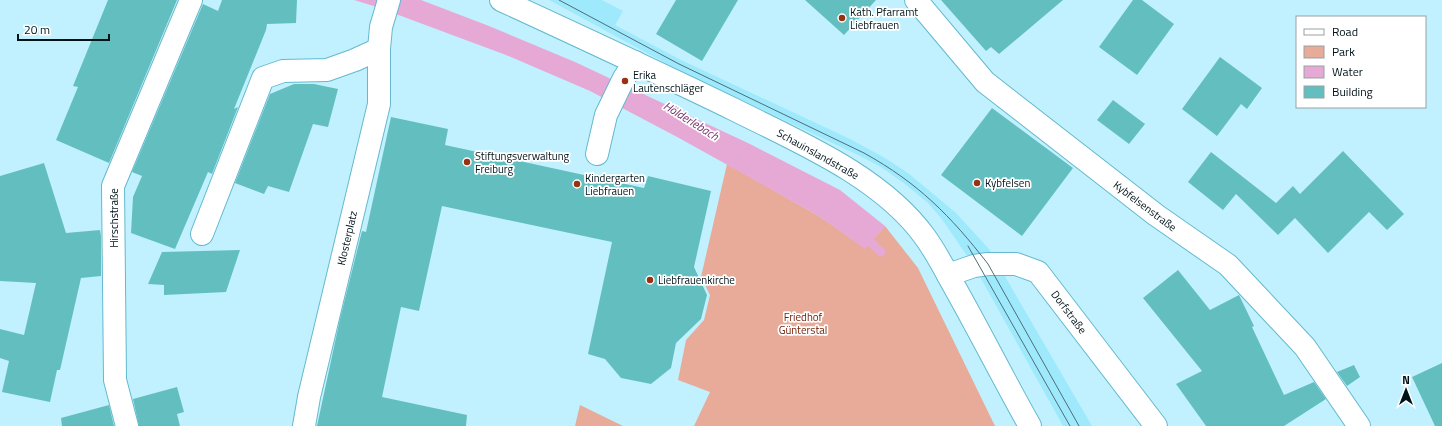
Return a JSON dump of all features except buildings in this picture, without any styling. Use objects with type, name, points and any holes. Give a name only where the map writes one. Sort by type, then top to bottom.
[{"type":"street","name":"Hirschstraße","points":[[126,426],[115,380],[114,186],[191,0]]},
{"type":"street","name":"Klosterplatz","points":[[304,426],[311,390],[379,104],[379,49],[381,27],[389,0]]},
{"type":"street","name":"Schauinslandstraße","points":[[500,0],[629,70],[785,135],[850,171],[884,194],[909,218],[925,237],[973,319],[1030,426]]},
{"type":"street","name":"Kybfelsenstraße","points":[[916,0],[985,82],[1156,215],[1228,265],[1305,347],[1359,426]]},
{"type":"street","points":[[202,234],[262,78],[283,71],[327,70],[355,60],[379,49]]},
{"type":"street","points":[[597,154],[606,115],[629,70]]},
{"type":"street","name":"Dorfstraße","points":[[948,275],[974,266],[988,264],[1016,264],[1038,272],[1156,426]]},
{"type":"shaded area","points":[[549,0],[602,0],[623,11],[615,25],[681,60],[848,138],[885,158],[908,173],[956,213],[989,249],[1092,426],[1063,426],[974,266],[941,218],[928,203],[905,184],[881,167],[860,156],[678,70]]},
{"type":"green space","name":"Friedhof Günterstal","points":[[727,164],[819,216],[865,248],[885,226],[918,268],[995,426],[694,426],[710,392],[678,380],[686,340],[704,320],[710,295],[701,277]]},
{"type":"green space","points":[[580,405],[623,426],[575,426]]},
{"type":"water","points":[[354,0],[421,0],[489,26],[575,62],[750,144],[840,190],[885,226],[865,249],[819,216],[679,138],[590,91],[506,55],[377,7]]},
{"type":"waterway","name":"Hölderlebach","points":[[862,234],[881,252]]},
{"type":"tram line","points":[[559,0],[679,64],[864,153],[883,164],[917,188],[946,215],[988,264],[1079,426]]},
{"type":"tram line","points":[[968,246],[1070,426]]},
{"type":"place","name":"Kath. Pfarramt Liebfrauen","points":[[842,18]]},
{"type":"place","name":"Erika Lautenschläger","points":[[625,81]]},
{"type":"place","name":"Stiftungsverwaltung Freiburg","points":[[467,162]]},
{"type":"place","name":"Kybfelsen","points":[[977,183]]},
{"type":"place","name":"Kindergarten Liebfrauen","points":[[577,184]]},
{"type":"place","name":"Liebfrauenkirche","points":[[650,280]]}]
